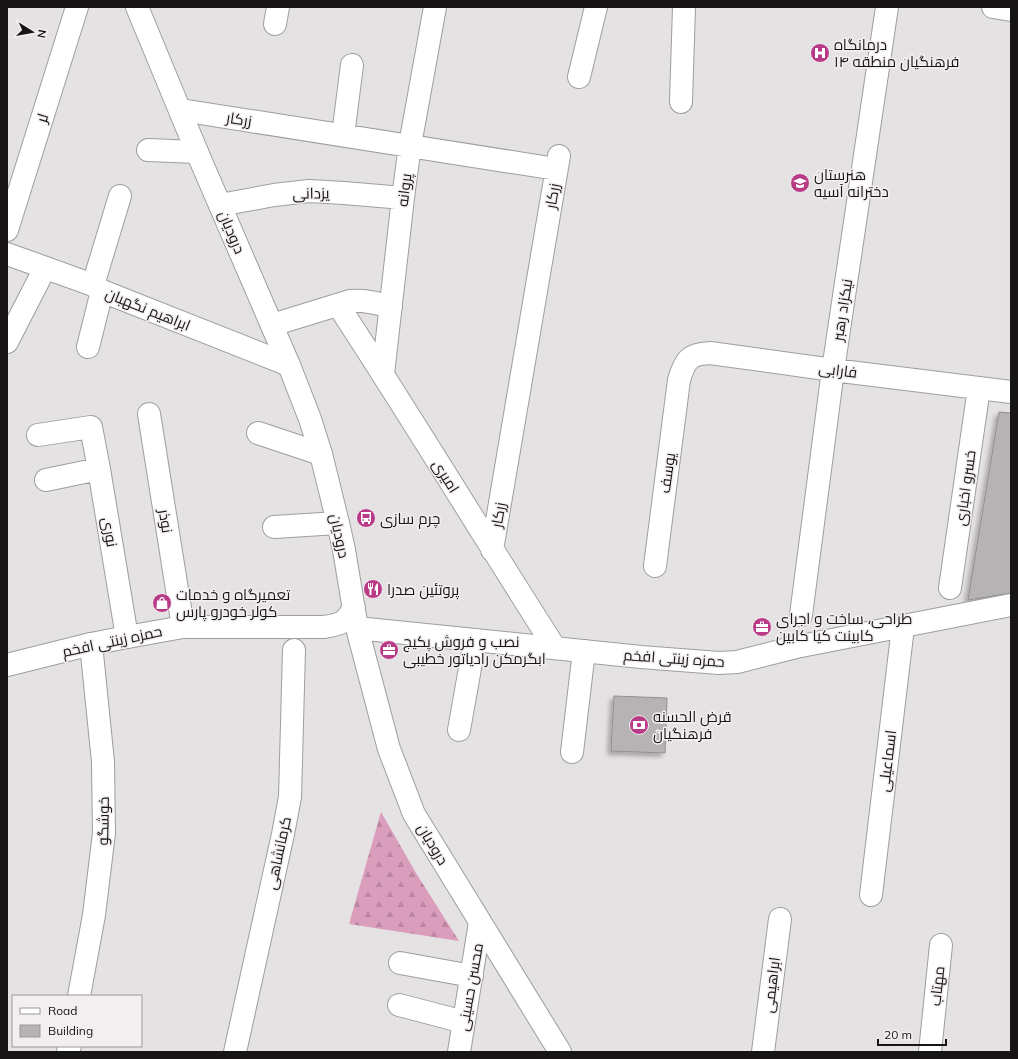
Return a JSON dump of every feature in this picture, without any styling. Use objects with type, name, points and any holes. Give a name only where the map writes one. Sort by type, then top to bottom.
[{"type":"street","name":"لر","points":[[7,230],[77,7]]},
{"type":"street","name":"درودیان","points":[[137,7],[197,152],[289,365],[310,419],[321,454],[338,523],[355,618],[389,749],[414,814],[560,1052]]},
{"type":"street","name":"پروانه","points":[[383,374],[410,145],[435,7]]},
{"type":"street","points":[[579,77],[596,7]]},
{"type":"street","points":[[681,102],[684,7]]},
{"type":"street","name":"نیکزاد رهبر","points":[[801,614],[833,370],[887,7]]},
{"type":"street","points":[[993,7],[1011,10]]},
{"type":"street","points":[[343,135],[352,65]]},
{"type":"street","name":"زرکار","points":[[180,110],[410,145],[558,163],[492,550]]},
{"type":"street","points":[[148,150],[197,152]]},
{"type":"street","name":"یزدانی","points":[[220,205],[274,195],[309,191],[403,198]]},
{"type":"street","points":[[88,347],[97,288],[120,196]]},
{"type":"street","name":"ابراهیم نگهبان","points":[[7,254],[97,288],[289,365]]},
{"type":"street","points":[[7,342],[45,268]]},
{"type":"street","points":[[272,325],[350,301],[361,300],[391,307]]},
{"type":"street","name":"امیری","points":[[338,305],[555,648]]},
{"type":"street","name":"فارابی","points":[[680,380],[684,366],[690,358],[699,354],[710,353],[1011,392]]},
{"type":"street","name":"یوسف","points":[[655,566],[680,380]]},
{"type":"street","name":"خسرو اخباری","points":[[950,588],[979,388]]},
{"type":"street","name":"نوذر","points":[[149,414],[183,627]]},
{"type":"street","name":"نوری","points":[[38,435],[90,427],[99,469],[127,637]]},
{"type":"street","points":[[258,433],[321,454]]},
{"type":"street","points":[[46,480],[99,469]]},
{"type":"street","points":[[274,527],[338,523]]},
{"type":"street","name":"حمزه زینتی افخم","points":[[7,665],[91,644],[183,627],[324,627],[342,624],[348,618],[475,640],[641,657],[719,663],[737,662],[796,647],[1011,605]]},
{"type":"street","name":"اسماعیلی","points":[[871,895],[904,627]]},
{"type":"street","points":[[458,730],[475,640]]},
{"type":"street","name":"خوشگو","points":[[79,995],[94,915],[104,833],[103,762],[91,644]]},
{"type":"street","name":"کرمانشاهی","points":[[235,1052],[290,797],[294,650]]},
{"type":"street","points":[[572,752],[584,651]]},
{"type":"street","name":"ابراهیمی","points":[[763,1052],[780,919]]},
{"type":"street","name":"محسن حسینی","points":[[459,1052],[480,922]]},
{"type":"street","name":"مهتاب","points":[[930,1052],[941,945]]},
{"type":"street","points":[[400,963],[472,976]]},
{"type":"street","points":[[399,1005],[464,1022]]},
{"type":"green space","points":[[381,812],[416,873],[459,941],[349,924]]},
{"type":"building","points":[[999,412],[1011,413],[1011,593],[968,600]]},
{"type":"building","name":"قرض الحسنه فرهنگیان","points":[[614,696],[667,698],[665,753],[611,751]]},
{"type":"place","name":"درمانگاه فرهنگیان منطقه ۱۴","points":[[820,53]]},
{"type":"place","name":"هنرستان دخترانه آسیه","points":[[800,183]]},
{"type":"place","name":"چرم سازی","points":[[366,518]]},
{"type":"place","name":"پروتئین صدرا","points":[[373,589]]},
{"type":"place","name":"تعمیرگاه و خدمات کولر خودرو پارس","points":[[162,603]]},
{"type":"place","name":"طراحی، ساخت و اجرای کابینت کیا کابین","points":[[762,627]]},
{"type":"place","name":"نصب و فروش پکیج ابگرمکن رادیاتور خطیبی","points":[[389,650]]},
{"type":"place","name":"قرض الحسنه فرهنگیان","points":[[639,725]]}]
